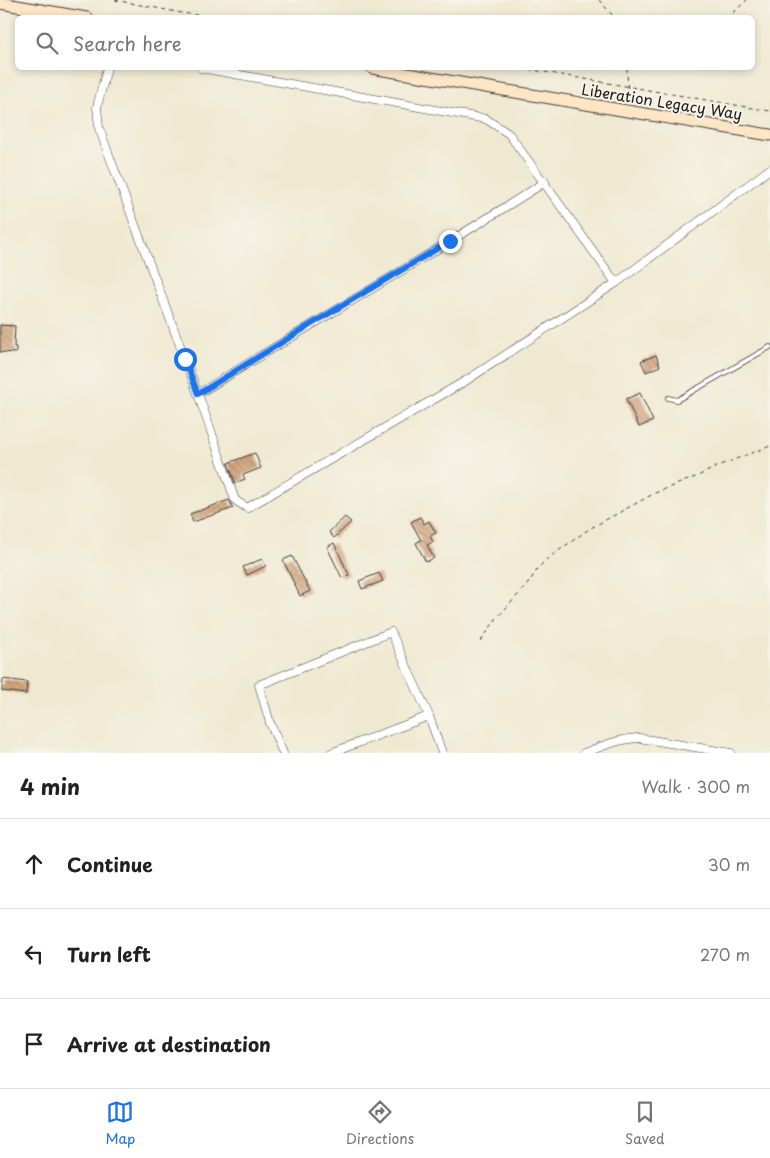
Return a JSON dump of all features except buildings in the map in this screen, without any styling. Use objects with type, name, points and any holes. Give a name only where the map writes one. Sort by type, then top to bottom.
[{"type":"main road","points":[[0,3],[70,15]]},
{"type":"main road","name":"Liberation Legacy Way","points":[[384,70],[628,112],[770,134]]},
{"type":"street","points":[[106,70],[97,107],[99,128],[198,394],[235,500],[247,508],[468,380],[616,283],[770,169]]},
{"type":"street","points":[[212,70],[486,119],[509,134],[616,283]]},
{"type":"street","points":[[198,394],[481,223],[545,182]]},
{"type":"street","points":[[283,753],[270,723],[259,685],[391,632],[442,753]]},
{"type":"street","points":[[331,753],[428,716]]},
{"type":"street","points":[[584,753],[607,744],[638,738],[691,749],[731,753]]},
{"type":"lane","points":[[668,398],[677,400],[770,347]]},
{"type":"path","points":[[115,0],[197,15]]},
{"type":"path","points":[[599,0],[612,15]]},
{"type":"path","points":[[730,15],[747,0]]},
{"type":"path","points":[[533,70],[770,111]]},
{"type":"path","points":[[627,70],[628,112]]},
{"type":"path","points":[[481,641],[496,619],[527,585],[539,567],[547,559],[589,529],[655,493],[698,476],[720,464],[770,446]]},
{"type":"route","points":[[185,359],[198,394],[450,241]]}]
